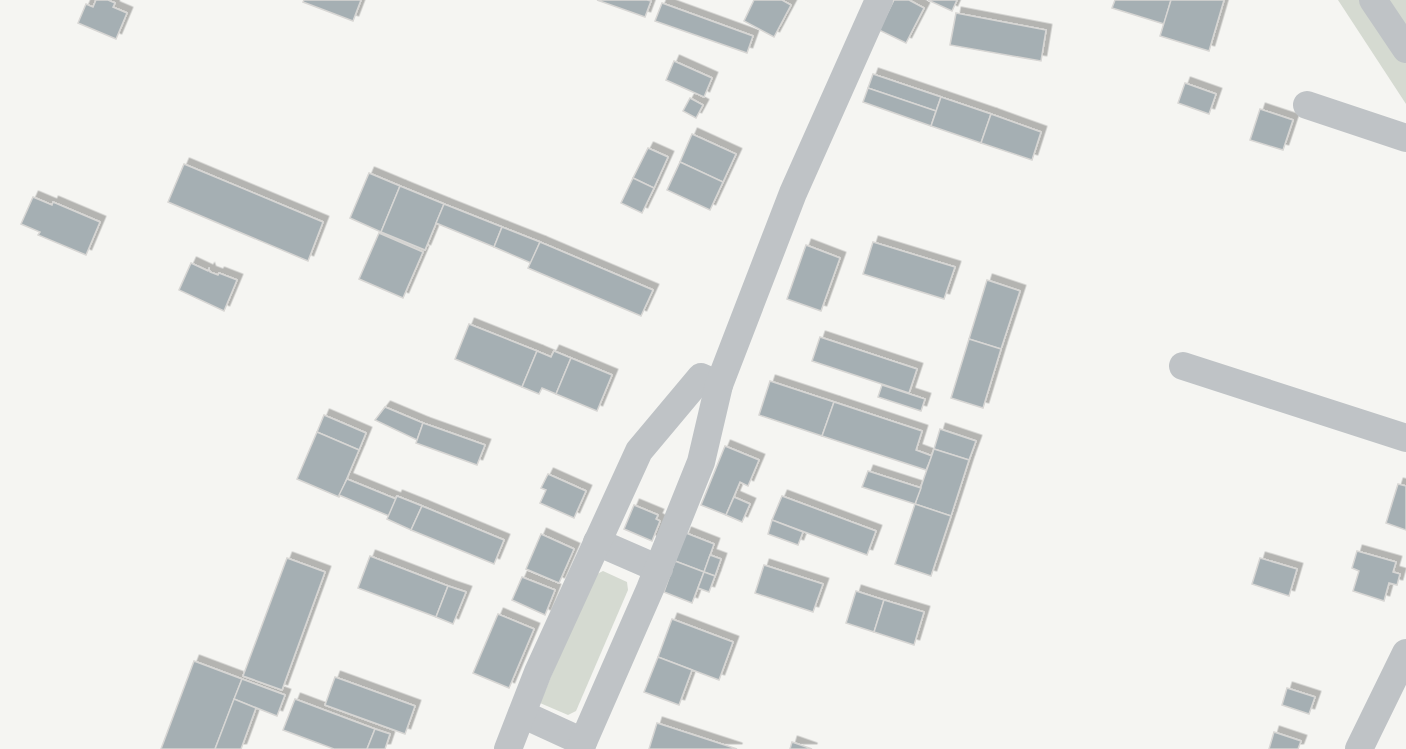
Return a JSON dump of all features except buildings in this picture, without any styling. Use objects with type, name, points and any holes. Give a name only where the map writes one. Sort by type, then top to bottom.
[{"type":"street","points":[[522,714],[582,745],[659,569],[701,462],[719,385],[793,193],[879,0]]},
{"type":"street","points":[[1373,0],[1406,49]]},
{"type":"street","points":[[1307,105],[1406,138]]},
{"type":"street","points":[[1183,366],[1406,438]]},
{"type":"street","points":[[508,749],[538,672],[639,451],[701,377],[719,385]]},
{"type":"street","points":[[597,542],[659,569]]},
{"type":"street","points":[[1359,749],[1406,652]]},
{"type":"shaded area","points":[[1338,0],[1365,0],[1406,62],[1406,104]]},
{"type":"shaded area","points":[[1381,0],[1406,0],[1406,38]]},
{"type":"shaded area","points":[[603,571],[627,582],[628,590],[576,711],[568,715],[540,703],[593,576]]}]
